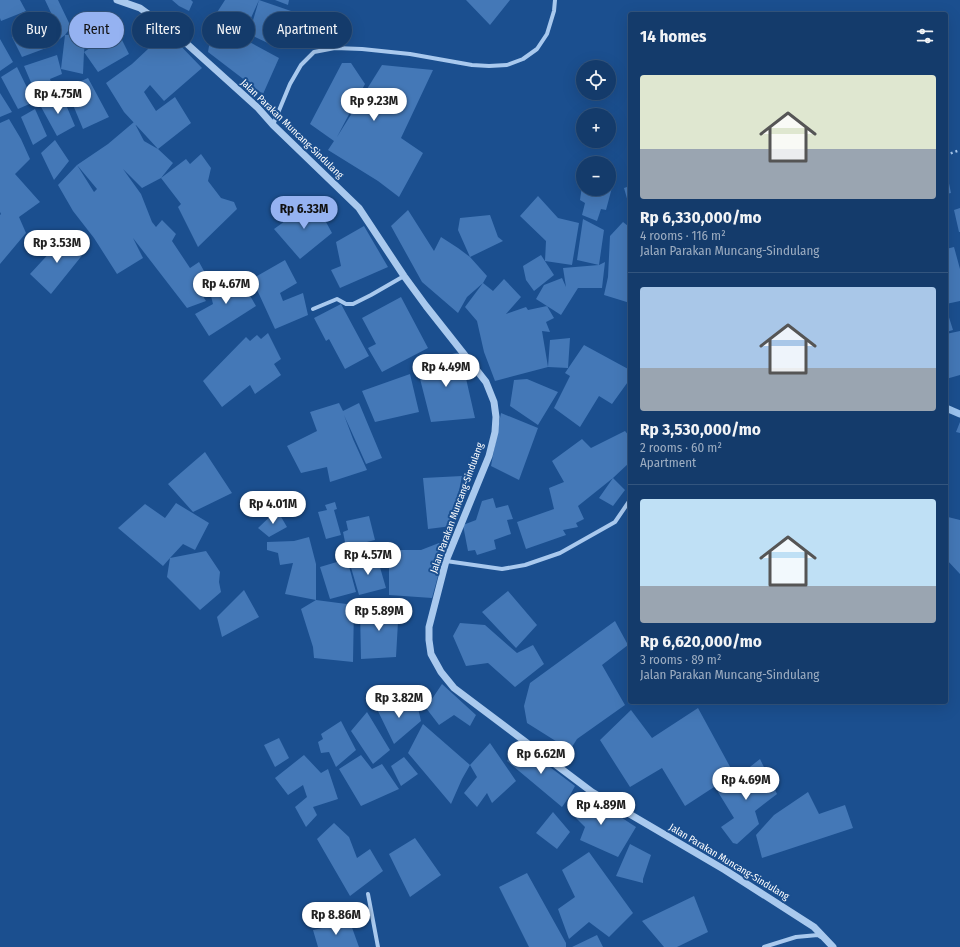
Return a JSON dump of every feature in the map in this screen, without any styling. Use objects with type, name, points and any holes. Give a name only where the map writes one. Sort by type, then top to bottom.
[{"type":"street","name":"Jalan Parakan Muncang-Sindulang","points":[[117,0],[140,8],[176,34],[258,108],[273,125],[359,208],[404,276],[486,382],[494,402],[496,417],[495,432],[489,456],[446,561],[429,627],[429,640],[432,654],[441,672],[454,688],[592,792],[725,870],[776,902],[814,927],[832,947]]},
{"type":"street","points":[[273,125],[290,84],[303,63],[314,52],[335,48],[362,49],[410,54],[472,65],[507,65],[523,59],[537,49],[547,34],[554,11],[555,0]]},
{"type":"street","points":[[313,309],[337,299],[346,304],[353,304],[404,276]]},
{"type":"street","points":[[446,561],[502,569],[525,565],[560,553],[615,522],[628,503]]},
{"type":"street","points":[[368,894],[378,947]]},
{"type":"street","points":[[764,947],[796,937],[818,935],[832,947]]},
{"type":"path","points":[[948,154],[960,150]]},
{"type":"building","points":[[0,0],[20,0],[26,11],[12,12],[12,17],[1,21]]},
{"type":"building","points":[[45,0],[58,0],[69,23],[69,30],[61,38],[61,12],[51,12]]},
{"type":"building","points":[[172,0],[191,0],[193,2],[189,11],[179,6]]},
{"type":"building","points":[[225,0],[259,0],[254,12],[217,12]]},
{"type":"building","points":[[259,0],[291,11],[263,12],[263,41],[255,37],[255,14]]},
{"type":"building","points":[[275,0],[289,0],[288,5]]},
{"type":"building","points":[[466,0],[510,0],[490,25]]},
{"type":"building","points":[[65,35],[69,35],[69,48],[84,48],[83,74],[61,69]]},
{"type":"building","points":[[0,39],[13,62],[0,71]]},
{"type":"building","points":[[124,44],[129,54],[98,72],[84,52],[90,48],[124,48]]},
{"type":"building","points":[[255,45],[279,58],[263,94],[208,52],[209,48],[255,48]]},
{"type":"building","points":[[18,48],[46,48],[22,57]]},
{"type":"building","points":[[149,48],[183,48],[202,68],[164,101],[150,85],[144,92],[156,111],[175,97],[191,123],[158,149],[124,112],[106,83],[132,64]]},
{"type":"building","points":[[57,55],[62,74],[50,79],[54,90],[38,99],[24,66]]},
{"type":"building","points":[[342,63],[351,63],[365,84],[337,137],[382,65],[433,70],[401,138],[423,153],[399,197],[378,181],[328,150],[334,141],[310,124]]},
{"type":"building","points":[[17,67],[34,102],[18,109],[1,77]]},
{"type":"building","points":[[88,78],[109,117],[83,129],[66,88]]},
{"type":"building","points":[[0,93],[12,112],[0,117]]},
{"type":"building","points":[[61,93],[75,126],[57,136],[40,105]]},
{"type":"building","points":[[35,109],[47,136],[33,145],[21,117]]},
{"type":"building","points":[[9,119],[21,139],[30,159],[15,174],[40,202],[19,217],[26,233],[0,264],[0,123]]},
{"type":"building","points":[[134,122],[144,141],[158,149],[173,163],[161,178],[142,188],[123,169],[141,194],[152,222],[156,227],[162,220],[176,234],[172,241],[190,268],[199,262],[209,280],[197,287],[206,301],[187,308],[133,238],[143,258],[117,274],[94,238],[73,211],[58,185],[77,165],[108,144]],"holes":[[[77,165],[97,189],[94,192]]]},
{"type":"building","points":[[55,140],[69,161],[54,180],[41,153]]},
{"type":"building","points":[[201,154],[211,168],[208,181],[221,198],[234,202],[237,209],[198,247],[178,207],[181,204],[161,178],[186,159],[190,164]]},
{"type":"building","points":[[948,179],[951,193],[948,194]]},
{"type":"building","points":[[628,187],[628,202],[624,188]]},
{"type":"building","points":[[538,196],[558,218],[579,223],[572,265],[545,261],[546,241],[520,216]]},
{"type":"building","points":[[581,196],[610,196],[606,210],[601,209],[597,221],[582,215],[585,203],[580,200]]},
{"type":"building","points":[[314,200],[332,233],[300,259],[274,229]]},
{"type":"building","points":[[960,208],[960,232],[959,232],[954,210]]},
{"type":"building","points":[[408,210],[434,251],[441,237],[470,257],[487,276],[483,283],[467,297],[458,313],[422,282],[391,226]]},
{"type":"building","points":[[490,215],[498,237],[503,241],[470,257],[458,230],[460,218]]},
{"type":"building","points":[[583,219],[604,230],[599,265],[577,260]]},
{"type":"building","points":[[623,222],[628,226],[628,302],[604,295],[608,277],[610,236]]},
{"type":"building","points":[[364,226],[388,267],[340,288],[331,270],[341,266],[336,242]]},
{"type":"building","points":[[66,235],[84,253],[51,294],[30,274]]},
{"type":"building","points":[[954,247],[960,269],[960,301],[948,304],[948,248]]},
{"type":"building","points":[[541,255],[554,275],[534,291],[526,280],[523,266]]},
{"type":"building","points":[[285,260],[297,283],[280,293],[283,301],[303,293],[308,315],[275,329],[252,279]]},
{"type":"building","points":[[605,262],[602,288],[578,288],[561,315],[536,299],[544,285],[562,278],[566,287],[563,268],[599,265]]},
{"type":"building","points":[[238,275],[256,306],[209,336],[195,314],[213,304],[209,288]]},
{"type":"building","points":[[504,279],[521,297],[506,314],[526,307],[528,310],[547,306],[554,318],[546,322],[550,332],[542,331],[548,367],[495,381],[484,352],[477,321],[465,307],[483,283],[493,291]]},
{"type":"building","points":[[401,297],[428,348],[382,372],[368,348],[376,344],[362,318]]},
{"type":"building","points":[[341,304],[369,356],[345,369],[329,339],[326,341],[314,318]]},
{"type":"building","points":[[948,314],[953,330],[948,331]]},
{"type":"building","points":[[960,331],[960,375],[948,378],[948,334]]},
{"type":"building","points":[[268,333],[281,359],[274,364],[281,375],[255,394],[250,385],[222,407],[203,381],[246,337],[250,341],[257,335],[261,339]]},
{"type":"building","points":[[570,338],[568,368],[548,367],[550,340]]},
{"type":"building","points":[[584,345],[628,369],[628,382],[612,404],[599,396],[580,427],[554,408],[570,376],[565,373]]},
{"type":"building","points":[[460,352],[475,418],[431,422],[416,363]]},
{"type":"building","points":[[410,374],[419,412],[375,422],[362,391]]},
{"type":"building","points":[[527,379],[558,392],[538,425],[510,406],[514,380]]},
{"type":"building","points":[[339,403],[343,411],[359,403],[382,458],[366,464],[344,415],[367,470],[330,482],[327,467],[301,473],[287,446],[317,431],[310,412]]},
{"type":"building","points":[[501,413],[538,428],[519,480],[491,466]]},
{"type":"building","points":[[960,422],[960,433],[956,432]]},
{"type":"building","points":[[625,431],[628,435],[628,464],[578,506],[584,519],[576,523],[578,527],[563,530],[566,535],[526,549],[517,522],[554,509],[549,488],[564,482],[552,461],[582,439],[591,448]]},
{"type":"building","points":[[205,452],[232,493],[193,512],[168,484]]},
{"type":"building","points":[[462,476],[452,526],[428,529],[423,478]]},
{"type":"building","points":[[613,478],[625,490],[613,506],[599,498]]},
{"type":"building","points":[[493,498],[496,508],[508,505],[513,519],[507,520],[511,534],[494,540],[496,549],[477,555],[475,550],[468,551],[463,525],[476,520],[482,501]]},
{"type":"building","points":[[335,502],[337,509],[334,510],[341,535],[326,539],[318,512],[327,510],[325,505]]},
{"type":"building","points":[[176,503],[209,523],[195,550],[183,544],[163,566],[118,528],[145,504],[165,518]]},
{"type":"building","points":[[277,510],[287,527],[269,537],[258,528]]},
{"type":"building","points":[[369,516],[375,540],[346,547],[343,532],[348,530],[346,521]]},
{"type":"building","points":[[948,517],[960,520],[960,574],[948,561]]},
{"type":"building","points":[[309,537],[316,564],[316,600],[285,594],[293,563],[280,565],[278,553],[267,550],[267,542],[294,541]]},
{"type":"building","points":[[439,543],[446,546],[432,598],[389,595],[389,550],[421,550]]},
{"type":"building","points":[[206,551],[220,572],[219,582],[221,592],[200,610],[167,577],[170,558]]},
{"type":"building","points":[[377,557],[386,588],[359,595],[350,564]]},
{"type":"building","points":[[347,559],[356,592],[330,599],[320,567]]},
{"type":"building","points":[[244,590],[259,617],[222,637],[217,617]]},
{"type":"building","points":[[508,591],[537,625],[516,648],[482,612]]},
{"type":"building","points":[[316,600],[354,605],[353,662],[314,658],[313,647],[301,609]]},
{"type":"building","points":[[399,604],[396,657],[361,659],[360,609]]},
{"type":"building","points":[[615,621],[628,645],[602,665],[625,705],[577,739],[570,750],[527,723],[524,706],[530,683]]},
{"type":"building","points":[[460,623],[485,625],[517,653],[533,645],[544,664],[515,687],[488,663],[466,666],[453,636]]},
{"type":"building","points":[[442,684],[476,715],[470,726],[454,715],[439,725],[426,708]]},
{"type":"building","points":[[417,704],[421,721],[394,744],[375,705]]},
{"type":"building","points":[[698,708],[734,774],[685,806],[662,768],[630,787],[600,740],[631,710],[652,738]]},
{"type":"building","points":[[367,712],[390,750],[373,764],[351,731]]},
{"type":"building","points":[[341,721],[356,750],[336,767],[329,752],[321,753],[318,742],[323,739],[321,734]]},
{"type":"building","points":[[423,724],[470,765],[451,804],[408,753]]},
{"type":"building","points":[[279,738],[289,758],[275,767],[264,745]]},
{"type":"building","points":[[490,743],[516,781],[492,803],[487,793],[477,807],[464,793],[477,777],[470,765]]},
{"type":"building","points":[[518,743],[575,786],[562,807],[507,761]]},
{"type":"building","points":[[304,755],[321,773],[328,769],[338,799],[313,807],[317,815],[306,827],[295,807],[307,797],[303,785],[288,795],[275,778]]},
{"type":"building","points":[[361,755],[372,769],[382,764],[399,789],[361,806],[339,769]]},
{"type":"building","points":[[404,757],[418,774],[401,786],[391,766]]},
{"type":"building","points":[[760,759],[777,794],[755,811],[759,824],[737,844],[733,843],[721,827],[734,818],[718,792]]},
{"type":"building","points":[[582,792],[636,827],[618,857],[580,840],[585,827],[568,810]]},
{"type":"building","points":[[808,792],[819,814],[845,805],[853,828],[762,858],[756,835],[774,815]]},
{"type":"building","points":[[553,812],[570,832],[557,849],[536,833]]},
{"type":"building","points":[[334,823],[349,837],[357,858],[370,849],[383,871],[350,896],[317,839]]},
{"type":"building","points":[[415,838],[441,875],[410,897],[389,854]]},
{"type":"building","points":[[630,844],[651,855],[643,883],[616,876]]},
{"type":"building","points":[[589,852],[633,913],[609,937],[589,922],[569,939],[558,909],[575,897],[562,870]]},
{"type":"building","points":[[527,873],[566,943],[566,947],[529,947],[499,887]]},
{"type":"building","points":[[694,896],[708,932],[677,947],[664,947],[642,921]]},
{"type":"building","points":[[350,922],[359,947],[318,947],[313,930]]},
{"type":"building","points":[[597,935],[603,947],[572,947]]},
{"type":"waterway","points":[[948,409],[960,414]]}]
